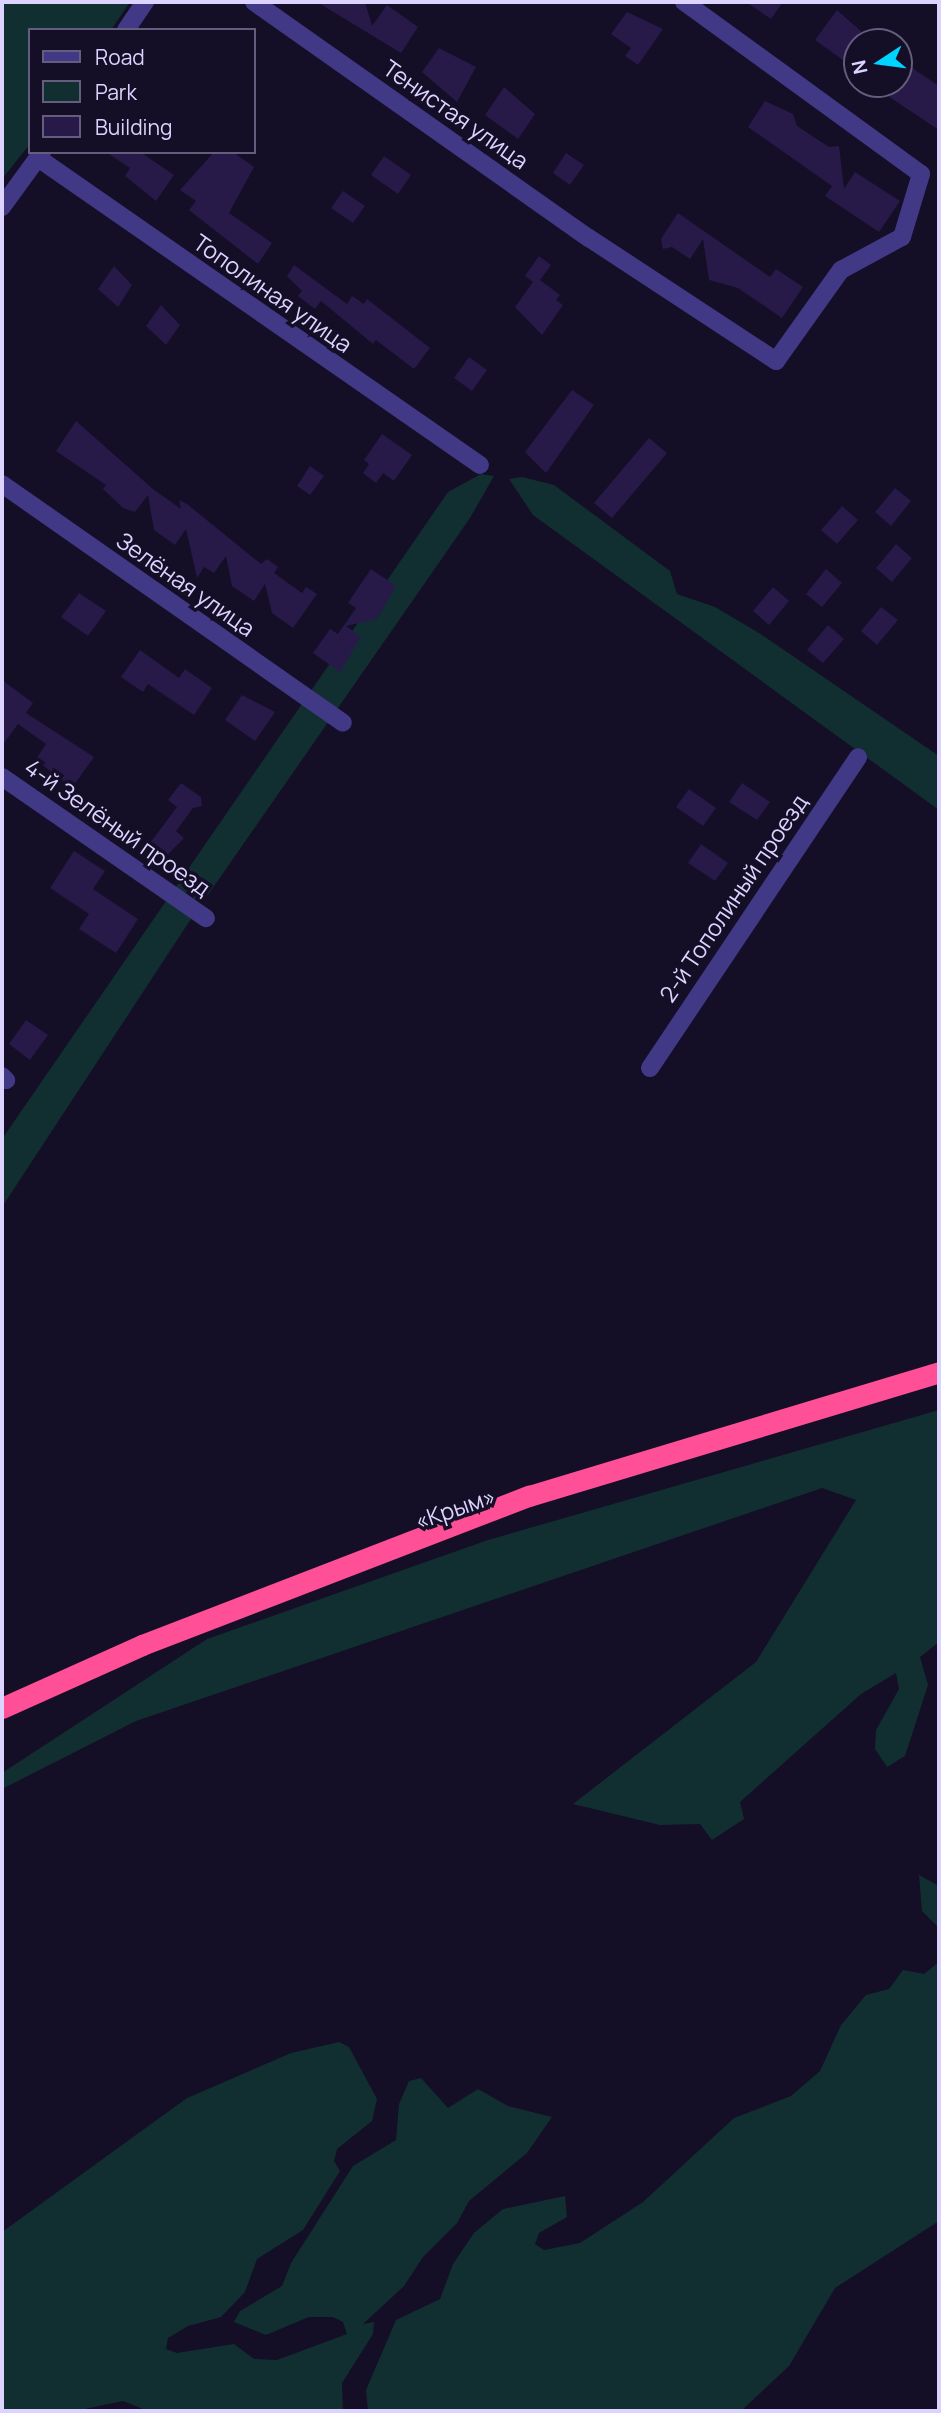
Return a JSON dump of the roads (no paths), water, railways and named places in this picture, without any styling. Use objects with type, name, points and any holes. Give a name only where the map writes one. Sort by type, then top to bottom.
[{"type":"highway","points":[[2,1708],[142,1645],[529,1496],[939,1372]]},
{"type":"highway","name":"«Крым»","points":[[2,1719],[217,1627],[461,1532],[939,1385]]},
{"type":"street","points":[[127,28],[145,2]]},
{"type":"street","name":"Тенистая улица","points":[[254,2],[630,266],[776,361],[841,270],[902,237],[921,174],[684,2]]},
{"type":"street","points":[[2,207],[40,155]]},
{"type":"street","name":"Тополиная улица","points":[[40,155],[401,415],[480,465]]},
{"type":"street","name":"Зелёная улица","points":[[2,484],[343,723]]},
{"type":"street","name":"2-й Тополиный проезд","points":[[650,1068],[858,757]]},
{"type":"street","name":"4-й Зелёный проезд","points":[[2,777],[206,918]]}]
